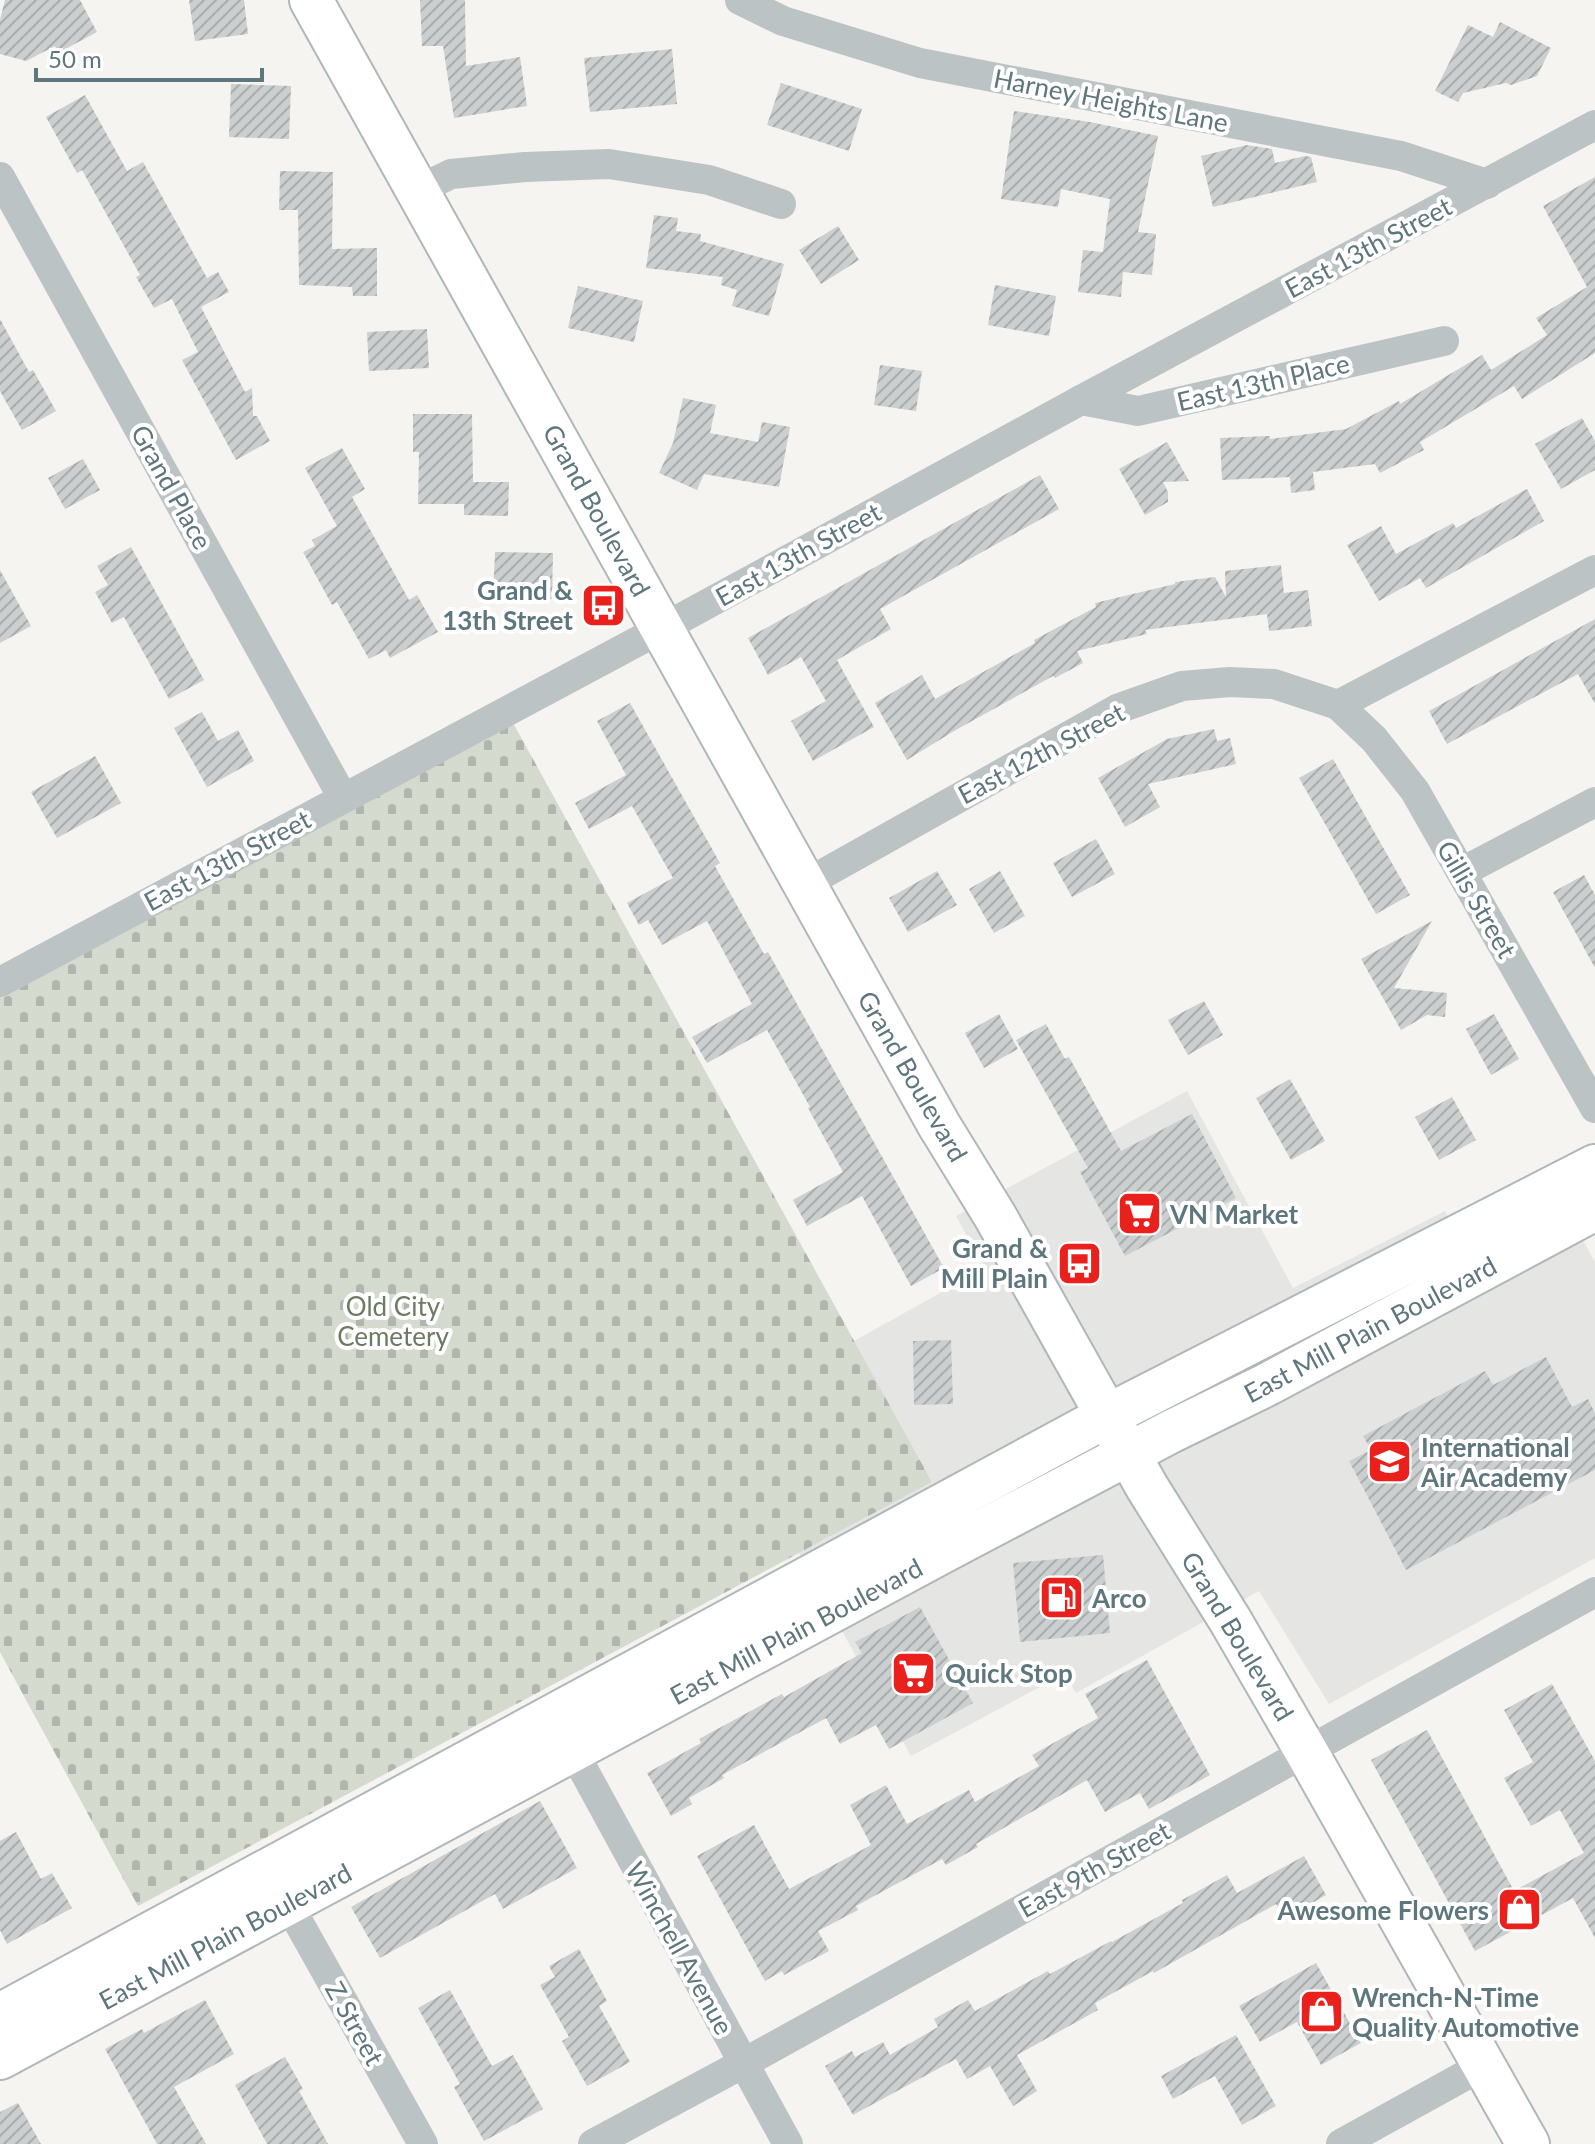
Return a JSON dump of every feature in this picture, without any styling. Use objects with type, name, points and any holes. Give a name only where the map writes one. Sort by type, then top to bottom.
[{"type":"main road","name":"Grand Boulevard","points":[[311,0],[939,1125],[995,1216],[1128,1454],[1306,1751],[1528,2144]]},
{"type":"main road","name":"East Mill Plain Boulevard","points":[[0,2015],[1107,1416],[1595,1166]]},
{"type":"main road","name":"East Mill Plain Boulevard","points":[[0,2058],[946,1550],[1268,1384],[1595,1209]]},
{"type":"street","name":"Harney Heights Lane","points":[[740,0],[783,21],[920,63],[1401,156],[1487,184]]},
{"type":"street","name":"East 13th Street","points":[[0,982],[1595,125]]},
{"type":"street","points":[[418,190],[451,174],[609,164],[709,180],[781,204]]},
{"type":"street","name":"Grand Place","points":[[0,177],[343,798]]},
{"type":"street","name":"East 13th Place","points":[[1081,400],[1138,411],[1444,341]]},
{"type":"street","points":[[1338,705],[1595,570]]},
{"type":"street","name":"East 12th Street","points":[[805,884],[1117,709],[1182,686],[1230,682],[1274,684],[1338,705]]},
{"type":"street","name":"Gillis Street","points":[[1338,705],[1374,739],[1415,791],[1595,1108]]},
{"type":"street","points":[[1462,872],[1595,802]]},
{"type":"street","name":"East 9th Street","points":[[593,2144],[1595,1592]]},
{"type":"street","name":"Winchell Avenue","points":[[573,1751],[788,2144]]},
{"type":"street","name":"Z Street","points":[[287,1902],[423,2144]]},
{"type":"street","points":[[1341,2144],[1484,2065]]},
{"type":"shaded area","points":[[1187,1091],[1293,1288],[1445,1211],[1485,1283],[1579,1233],[1595,1262],[1595,1558],[1329,1704],[1259,1591],[1076,1693],[1064,1674],[911,1756],[799,1553],[932,1482],[854,1341],[985,1268],[956,1216]]},
{"type":"green space","name":"Old City Cemetery","points":[[512,721],[932,1482],[138,1906],[0,1652],[0,995]]},
{"type":"building","points":[[5,0],[80,0],[97,32],[58,53],[55,46],[26,61],[0,54],[0,20]]},
{"type":"building","points":[[189,0],[244,0],[248,34],[195,41]]},
{"type":"building","points":[[420,0],[465,0],[466,66],[520,57],[527,106],[454,118],[443,46],[422,46]]},
{"type":"building","points":[[1500,22],[1551,48],[1537,76],[1511,85],[1506,83],[1463,93],[1458,102],[1435,91],[1468,25],[1493,37]]},
{"type":"building","points":[[672,49],[677,104],[590,112],[584,58]]},
{"type":"building","points":[[781,83],[862,109],[849,151],[767,125]]},
{"type":"building","points":[[231,84],[291,86],[289,139],[229,137]]},
{"type":"building","points":[[85,95],[127,171],[143,162],[207,278],[218,272],[229,292],[201,307],[245,392],[252,388],[253,416],[257,416],[270,441],[236,460],[182,360],[198,352],[172,299],[154,308],[136,277],[140,275],[82,170],[77,173],[46,117]]},
{"type":"building","points":[[1014,111],[1158,136],[1138,232],[1156,234],[1152,275],[1123,272],[1121,297],[1078,292],[1083,250],[1103,252],[1110,199],[1061,189],[1058,207],[1001,199]]},
{"type":"building","points":[[1247,145],[1272,149],[1275,163],[1311,157],[1317,182],[1213,207],[1201,156]]},
{"type":"building","points":[[280,171],[333,172],[332,249],[377,248],[377,296],[353,296],[352,287],[299,285],[298,210],[279,210]]},
{"type":"building","points":[[1595,177],[1595,353],[1522,399],[1514,386],[1420,442],[1424,450],[1380,473],[1375,464],[1313,472],[1315,490],[1291,493],[1290,477],[1222,480],[1220,438],[1270,436],[1270,439],[1346,429],[1399,401],[1400,404],[1482,355],[1491,370],[1547,335],[1536,318],[1587,287],[1543,206]]},
{"type":"building","points":[[654,215],[678,218],[676,231],[701,234],[700,241],[784,264],[769,316],[732,306],[737,290],[721,285],[723,277],[646,268]]},
{"type":"building","points":[[838,226],[859,260],[821,284],[799,250]]},
{"type":"building","points":[[995,285],[1056,296],[1049,336],[988,325]]},
{"type":"building","points":[[578,286],[643,301],[634,342],[568,328]]},
{"type":"building","points":[[0,319],[29,372],[33,370],[56,411],[22,430],[0,391]]},
{"type":"building","points":[[427,329],[429,368],[369,371],[367,332]]},
{"type":"building","points":[[880,365],[922,371],[916,411],[874,405]]},
{"type":"building","points":[[683,398],[716,405],[710,433],[758,442],[762,422],[790,427],[779,487],[704,474],[697,490],[659,473],[673,443]]},
{"type":"building","points":[[413,414],[472,414],[473,482],[509,482],[508,516],[464,515],[464,504],[418,504],[419,452],[413,452]]},
{"type":"building","points":[[1582,418],[1595,441],[1595,470],[1561,489],[1535,444]]},
{"type":"building","points":[[1167,442],[1189,481],[1163,482],[1168,492],[1168,502],[1145,515],[1119,469]]},
{"type":"building","points":[[342,448],[365,489],[352,497],[409,600],[417,595],[438,632],[390,658],[386,650],[369,659],[337,602],[332,605],[303,552],[315,546],[312,540],[337,526],[305,468]]},
{"type":"building","points":[[83,459],[100,490],[65,509],[48,478]]},
{"type":"building","points":[[1040,475],[1059,509],[880,609],[891,629],[837,660],[874,727],[813,761],[791,721],[826,701],[801,657],[768,675],[748,638]]},
{"type":"building","points":[[1527,489],[1544,521],[1426,588],[1420,578],[1379,601],[1347,545],[1381,526],[1396,554],[1453,523],[1456,528]]},
{"type":"building","points":[[131,547],[204,680],[169,699],[124,617],[112,623],[95,592],[108,585],[97,566]]},
{"type":"building","points":[[495,552],[553,553],[552,599],[493,598]]},
{"type":"building","points":[[1281,565],[1284,593],[1308,590],[1312,626],[1269,631],[1267,614],[1145,630],[1147,634],[1077,651],[1083,663],[1055,678],[1053,676],[907,760],[875,703],[922,675],[935,699],[1096,607],[1095,603],[1175,582],[1215,577],[1226,597],[1225,571]]},
{"type":"building","points":[[0,570],[31,626],[0,643]]},
{"type":"building","points":[[1595,619],[1595,704],[1578,674],[1447,744],[1429,711]]},
{"type":"building","points":[[630,703],[720,863],[715,866],[764,954],[768,952],[944,1268],[911,1286],[862,1196],[807,1226],[793,1200],[843,1172],[810,1107],[767,1030],[707,1063],[692,1037],[752,1004],[707,921],[662,945],[648,920],[639,925],[627,903],[673,878],[632,806],[589,829],[575,803],[626,775],[597,721]]},
{"type":"building","points":[[202,712],[218,741],[238,730],[254,761],[207,787],[174,728]]},
{"type":"building","points":[[1214,729],[1217,741],[1230,738],[1236,764],[1148,784],[1160,807],[1125,827],[1098,778],[1167,739]]},
{"type":"building","points":[[95,756],[121,803],[57,838],[31,792]]},
{"type":"building","points":[[1333,759],[1410,895],[1376,914],[1299,778]]},
{"type":"building","points":[[1096,839],[1115,874],[1072,897],[1053,863]]},
{"type":"building","points":[[937,871],[957,905],[908,932],[889,898]]},
{"type":"building","points":[[1000,871],[1025,916],[994,933],[969,889]]},
{"type":"building","points":[[1584,875],[1595,895],[1595,968],[1553,892]]},
{"type":"building","points":[[1432,921],[1394,988],[1447,993],[1445,1017],[1427,1015],[1401,1030],[1361,959]]},
{"type":"building","points":[[1204,1001],[1223,1035],[1188,1055],[1168,1020]]},
{"type":"building","points":[[999,1014],[1018,1049],[984,1068],[965,1033]]},
{"type":"building","points":[[1494,1014],[1519,1059],[1491,1075],[1466,1029]]},
{"type":"building","points":[[1046,1024],[1065,1059],[1069,1057],[1121,1151],[1192,1114],[1236,1198],[1125,1256],[1080,1172],[1088,1168],[1016,1040]]},
{"type":"building","points":[[1290,1079],[1325,1141],[1291,1160],[1256,1098]]},
{"type":"building","points":[[1452,1097],[1476,1140],[1439,1160],[1415,1117]]},
{"type":"building","points":[[951,1340],[953,1404],[914,1405],[913,1341]]},
{"type":"building","points":[[1546,1357],[1572,1407],[1588,1399],[1595,1413],[1595,1470],[1406,1570],[1349,1461],[1371,1450],[1363,1436],[1485,1371],[1493,1385]]},
{"type":"building","name":"Arco","points":[[1103,1555],[1110,1633],[1020,1642],[1013,1563]]},
{"type":"building","points":[[920,1607],[973,1703],[889,1749],[876,1725],[840,1744],[826,1718],[722,1775],[724,1778],[689,1798],[692,1804],[671,1816],[647,1773],[701,1743],[699,1739],[782,1694],[784,1697],[862,1653],[855,1642]]},
{"type":"building","points":[[1147,1660],[1210,1775],[1149,1809],[1140,1793],[1105,1812],[1087,1780],[976,1844],[978,1847],[946,1865],[942,1859],[856,1906],[858,1910],[818,1931],[829,1951],[784,1975],[782,1971],[765,1981],[697,1856],[754,1825],[789,1889],[871,1845],[850,1805],[886,1785],[907,1824],[969,1790],[975,1802],[1039,1766],[1032,1755],[1098,1718],[1085,1694]]},
{"type":"building","points":[[1552,1684],[1595,1761],[1595,1938],[1573,1898],[1475,1951],[1371,1760],[1427,1730],[1514,1891],[1584,1853],[1560,1810],[1531,1826],[1504,1778],[1533,1762],[1504,1710]]},
{"type":"building","points":[[540,1801],[577,1868],[503,1909],[495,1894],[380,1958],[351,1907]]},
{"type":"building","points":[[16,1832],[41,1879],[52,1873],[72,1908],[7,1944],[0,1930],[0,1841]]},
{"type":"building","points":[[1304,1856],[1326,1895],[1284,1919],[1276,1904],[1095,2003],[1098,2010],[1017,2055],[1037,2091],[1013,2106],[990,2066],[967,2079],[956,2059],[853,2115],[825,2066],[852,2051],[855,2057],[883,2042],[890,2055],[938,2027],[934,2019],[968,2000],[975,2011],[1048,1971],[1050,1974],[1112,1942],[1227,1875],[1237,1893]]},
{"type":"building","points":[[579,1949],[607,2001],[599,2006],[630,2062],[587,2086],[562,2041],[569,2037],[540,1985],[555,1977],[549,1966]]},
{"type":"building","points":[[1316,1963],[1361,2043],[1321,2065],[1297,2022],[1260,2042],[1239,2006]]},
{"type":"building","points":[[450,1990],[492,2066],[513,2055],[543,2109],[484,2141],[454,2087],[460,2084],[418,2008]]},
{"type":"building","points":[[205,2000],[234,2054],[174,2087],[206,2144],[157,2144],[105,2049],[142,2029],[144,2033]]},
{"type":"building","points":[[1236,2035],[1276,2106],[1242,2125],[1215,2076],[1173,2099],[1161,2076]]},
{"type":"building","points":[[285,2057],[303,2089],[299,2091],[328,2144],[267,2144],[235,2085]]},
{"type":"building","points":[[18,2103],[41,2144],[0,2144],[0,2112]]},
{"type":"place","name":"Grand & 13th Street","points":[[604,605]]},
{"type":"place","name":"VN Market","points":[[1139,1214]]},
{"type":"place","name":"Grand & Mill Plain","points":[[1079,1263]]},
{"type":"place","name":"International Air Academy","points":[[1390,1462]]},
{"type":"place","name":"Arco","points":[[1061,1598]]},
{"type":"place","name":"Quick Stop","points":[[914,1673]]},
{"type":"place","name":"Awesome Flowers","points":[[1520,1910]]},
{"type":"place","name":"Wrench-N-Time Quality Automotive","points":[[1321,2012]]}]
